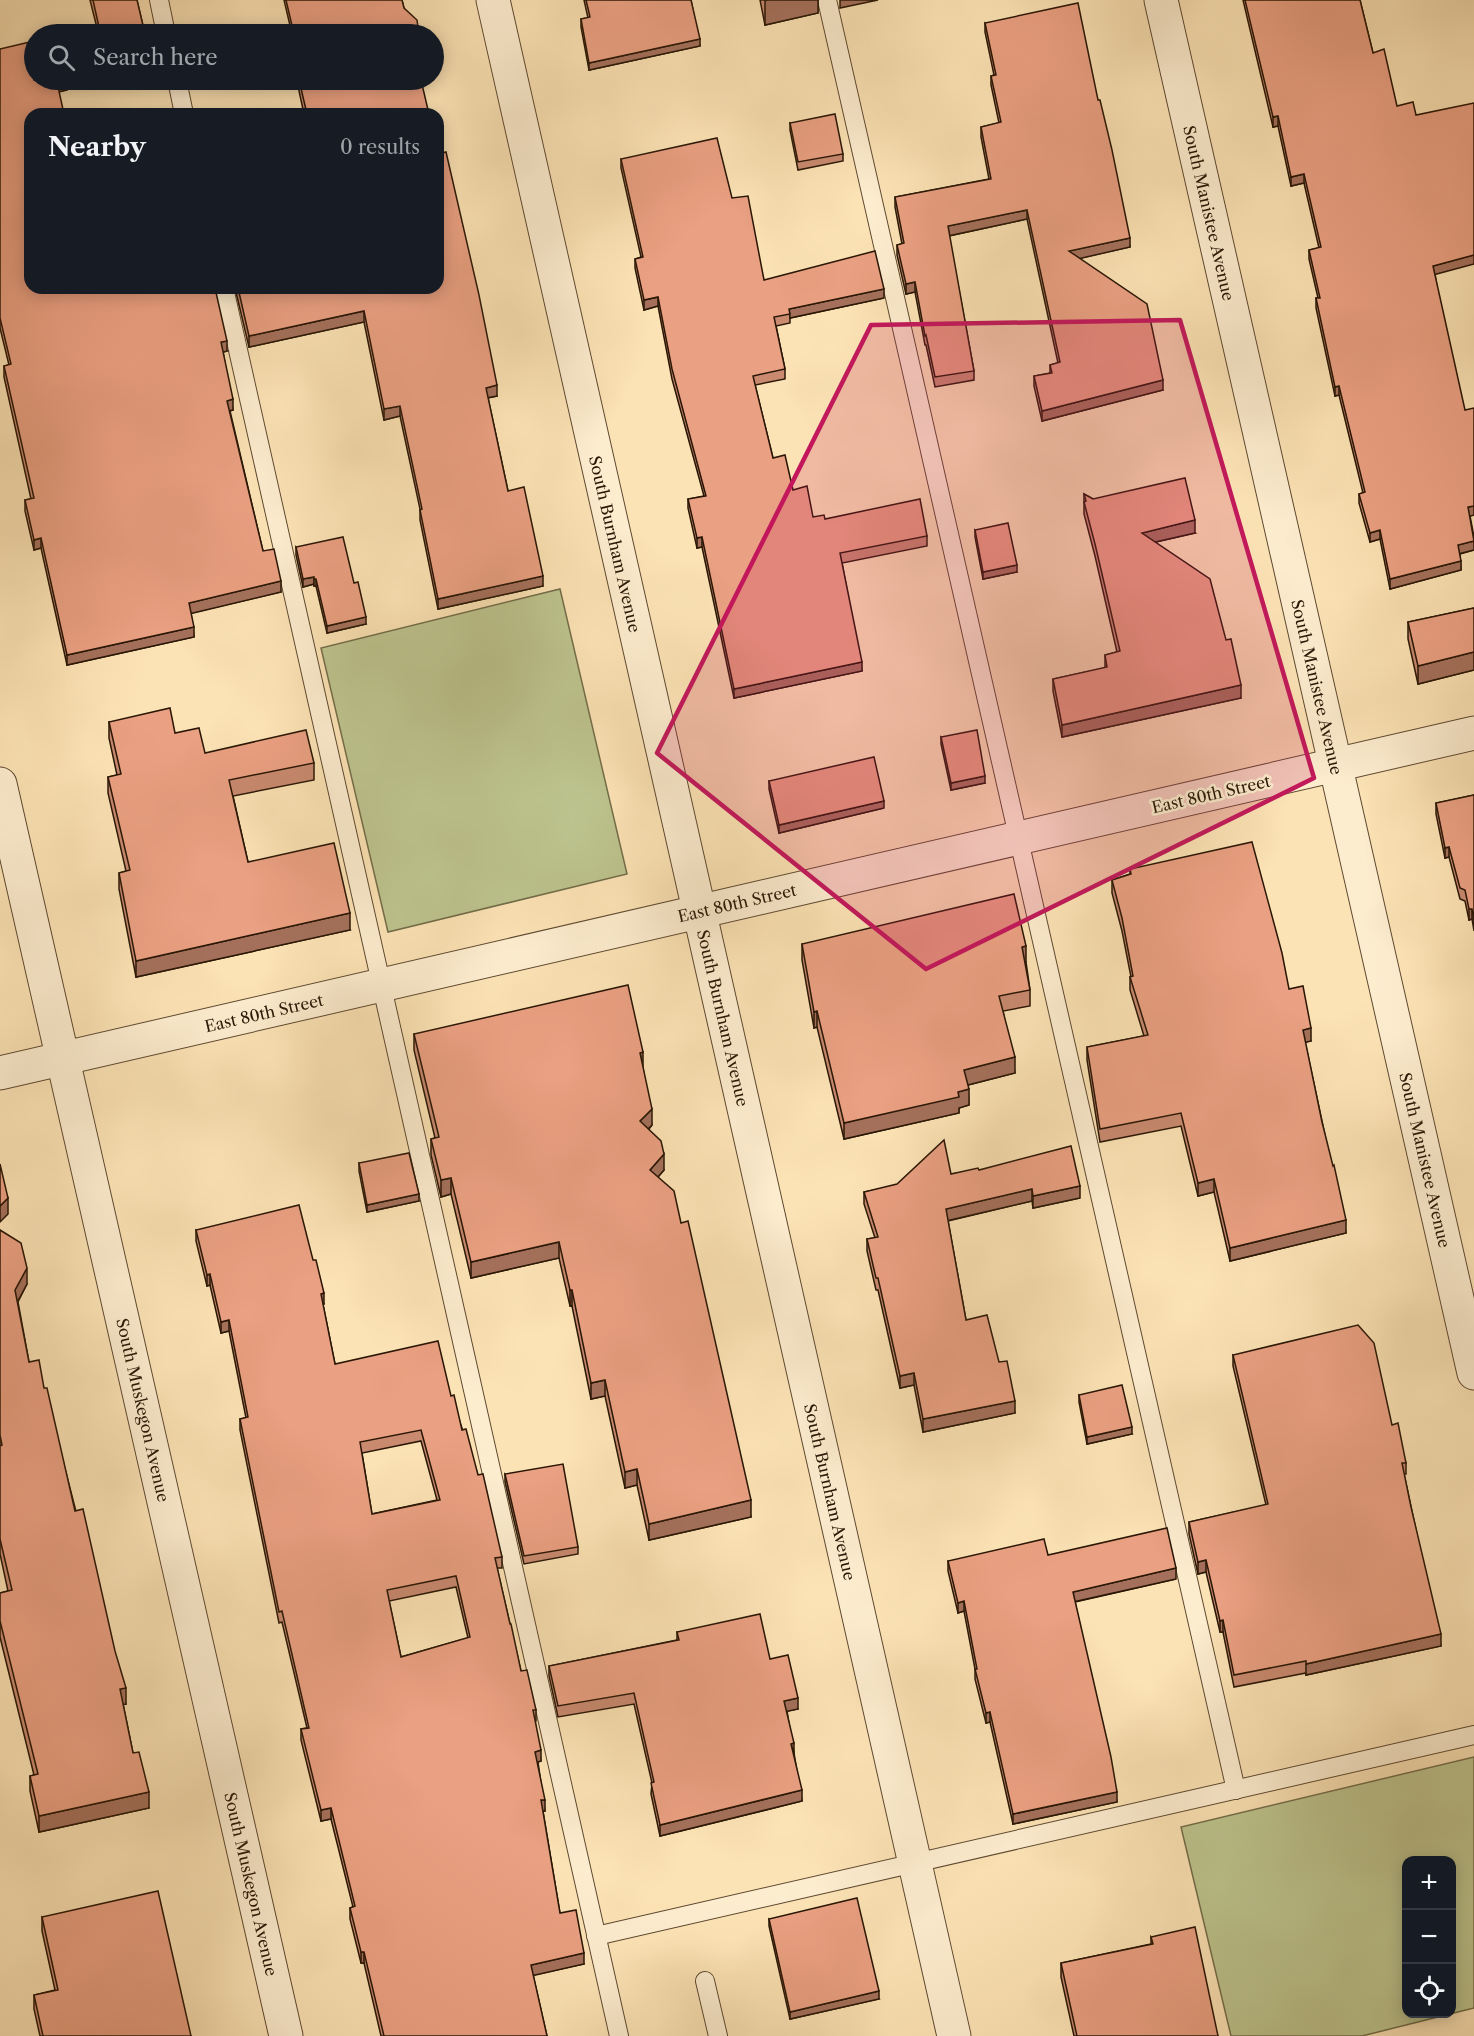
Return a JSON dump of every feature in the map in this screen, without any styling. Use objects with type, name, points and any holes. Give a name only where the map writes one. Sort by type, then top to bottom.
[{"type":"street","name":"South Burnham Avenue","points":[[493,0],[954,2036]]},
{"type":"street","name":"South Manistee Avenue","points":[[1161,0],[1474,1373]]},
{"type":"street","name":"East 80th Street","points":[[0,1073],[1474,733]]},
{"type":"street","name":"South Muskegon Avenue","points":[[0,783],[286,2036]]},
{"type":"lane","points":[[159,0],[164,24]]},
{"type":"lane","points":[[827,0],[1236,1790]]},
{"type":"lane","points":[[179,90],[183,108]]},
{"type":"lane","points":[[225,294],[619,2036]]},
{"type":"lane","points":[[596,1936],[1474,1735]]},
{"type":"lane","points":[[705,1981],[718,2036]]},
{"type":"highlighted area","points":[[1180,320],[1314,778],[926,969],[657,753],[871,325]]},
{"type":"green space","points":[[560,589],[627,874],[388,932],[321,648]]},
{"type":"green space","points":[[1474,1757],[1474,2008],[1456,2013],[1456,1856],[1402,1856],[1402,2018],[1434,2018],[1362,2036],[1231,2036],[1181,1827]]},
{"type":"building","points":[[93,0],[137,0],[143,24],[98,24]]},
{"type":"building","points":[[286,0],[402,0],[404,8],[417,20],[418,24],[292,24]]},
{"type":"building","points":[[586,0],[691,0],[700,39],[589,63],[581,19],[590,17]]},
{"type":"building","points":[[1245,0],[1360,0],[1373,53],[1384,49],[1397,106],[1413,102],[1416,115],[1474,103],[1474,255],[1433,266],[1465,410],[1474,408],[1474,506],[1468,507],[1474,541],[1458,545],[1461,561],[1390,579],[1380,530],[1370,533],[1359,494],[1365,492],[1339,386],[1335,387],[1316,298],[1320,298],[1309,250],[1321,247],[1304,174],[1291,177],[1278,116],[1273,117]]},
{"type":"building","points":[[1078,3],[1130,238],[1069,251],[1147,304],[1163,380],[1042,411],[1034,376],[1052,373],[1050,365],[1060,362],[1027,210],[948,226],[974,371],[935,377],[915,282],[906,284],[897,245],[904,243],[895,197],[991,179],[981,127],[1001,122],[991,76],[996,75],[985,23]]},
{"type":"building","points":[[24,43],[24,90],[59,90],[63,108],[24,108],[24,294],[216,294],[227,341],[221,342],[233,399],[227,401],[263,551],[274,549],[281,581],[189,603],[194,627],[67,655],[41,538],[34,540],[25,500],[34,498],[4,366],[11,364],[0,318],[0,49]]},
{"type":"building","points":[[301,90],[423,90],[428,108],[306,108]]},
{"type":"building","points":[[835,114],[843,154],[798,162],[790,123]]},
{"type":"building","points":[[717,138],[732,198],[748,196],[764,280],[875,251],[884,289],[789,309],[790,314],[774,317],[785,369],[753,376],[773,458],[785,455],[793,490],[807,486],[813,517],[824,515],[825,519],[920,499],[927,536],[840,553],[862,662],[734,689],[702,537],[697,538],[688,499],[706,496],[672,369],[658,297],[644,300],[635,259],[643,257],[621,159]]},
{"type":"building","points":[[444,152],[446,152],[497,385],[486,388],[508,491],[524,487],[543,576],[438,599],[400,406],[384,409],[364,311],[249,336],[239,294],[444,294]]},
{"type":"building","points":[[1185,478],[1195,520],[1142,533],[1210,579],[1226,640],[1231,639],[1241,685],[1062,725],[1053,679],[1107,667],[1105,655],[1120,651],[1084,494],[1093,499]]},
{"type":"building","points":[[1008,523],[1017,565],[983,572],[975,530]]},
{"type":"building","points":[[343,537],[354,583],[358,582],[366,617],[327,626],[316,579],[314,577],[303,579],[296,547]]},
{"type":"building","points":[[1474,608],[1474,652],[1418,666],[1408,622]]},
{"type":"building","points":[[170,708],[175,733],[199,728],[205,753],[306,730],[314,763],[229,780],[248,862],[334,843],[350,913],[136,961],[119,873],[130,870],[108,777],[121,774],[109,722]]},
{"type":"building","points":[[977,730],[985,776],[951,783],[941,737]]},
{"type":"building","points":[[874,757],[884,801],[779,825],[769,781]]},
{"type":"building","points":[[1474,795],[1474,921],[1465,890],[1460,888],[1449,847],[1445,848],[1436,803]]},
{"type":"building","points":[[1252,842],[1282,953],[1289,989],[1303,986],[1311,1028],[1303,1030],[1346,1220],[1230,1248],[1214,1179],[1198,1183],[1181,1113],[1100,1129],[1087,1047],[1148,1035],[1130,977],[1133,976],[1112,880],[1131,874],[1130,869]]},
{"type":"building","points":[[1014,894],[1026,946],[1022,947],[1030,990],[999,996],[1015,1057],[964,1070],[969,1089],[958,1092],[959,1097],[844,1123],[817,1011],[814,1012],[802,944]]},
{"type":"building","points":[[628,985],[643,1052],[640,1053],[652,1109],[640,1121],[661,1141],[664,1154],[650,1170],[674,1191],[681,1223],[688,1221],[751,1500],[649,1524],[637,1469],[625,1472],[605,1380],[591,1383],[572,1290],[570,1290],[559,1242],[471,1262],[451,1178],[441,1180],[431,1139],[439,1137],[414,1034]]},
{"type":"building","points":[[944,1140],[951,1174],[978,1168],[979,1170],[1071,1146],[1080,1186],[1033,1196],[1032,1189],[946,1209],[966,1320],[987,1315],[999,1362],[1007,1361],[1015,1401],[923,1419],[914,1373],[900,1376],[867,1239],[878,1237],[864,1192],[897,1184]]},
{"type":"building","points":[[409,1153],[419,1194],[367,1205],[359,1163]]},
{"type":"building","points":[[0,1164],[8,1198],[0,1206]]},
{"type":"building","points":[[299,1205],[324,1293],[321,1294],[335,1364],[438,1341],[462,1430],[466,1429],[478,1475],[483,1474],[502,1557],[495,1558],[521,1671],[527,1670],[536,1710],[533,1710],[541,1750],[535,1752],[545,1800],[541,1800],[560,1913],[576,1910],[584,1953],[531,1965],[547,2036],[384,2036],[364,1952],[361,1952],[350,1908],[355,1906],[331,1808],[321,1810],[301,1729],[309,1728],[282,1611],[279,1612],[240,1419],[248,1417],[229,1320],[221,1322],[210,1274],[207,1275],[196,1230]],"holes":[[[421,1430],[440,1500],[372,1514],[360,1442]],[[456,1576],[470,1637],[401,1657],[387,1590]]]},
{"type":"building","points":[[0,1230],[21,1243],[27,1268],[15,1290],[29,1362],[39,1360],[75,1511],[83,1509],[115,1651],[126,1688],[120,1689],[133,1753],[139,1752],[149,1792],[39,1816],[30,1776],[38,1774],[0,1621],[0,1593],[12,1590],[0,1539],[0,1446],[2,1445],[0,1435]]},
{"type":"building","points":[[1358,1325],[1374,1343],[1392,1425],[1398,1423],[1406,1463],[1402,1463],[1441,1634],[1306,1664],[1306,1661],[1234,1675],[1223,1620],[1220,1621],[1206,1560],[1198,1562],[1189,1522],[1268,1504],[1233,1355]]},
{"type":"building","points":[[1122,1385],[1132,1427],[1087,1437],[1079,1395]]},
{"type":"building","points":[[563,1464],[578,1547],[524,1556],[505,1474]]},
{"type":"building","points":[[1167,1528],[1176,1568],[1073,1592],[1117,1792],[1013,1814],[990,1712],[986,1713],[975,1669],[977,1669],[964,1601],[958,1603],[948,1561],[1044,1539],[1048,1555]]},
{"type":"building","points":[[760,1614],[770,1659],[788,1655],[798,1698],[784,1701],[802,1790],[660,1825],[651,1783],[654,1782],[634,1693],[558,1706],[549,1666],[679,1640],[677,1632]]},
{"type":"building","points":[[158,1891],[191,2036],[43,2036],[34,1995],[58,1990],[42,1917]]},
{"type":"building","points":[[857,1898],[879,1991],[790,2012],[769,1919]]},
{"type":"building","points":[[1195,1927],[1218,2036],[1077,2036],[1061,1963],[1153,1944],[1151,1937]]}]
